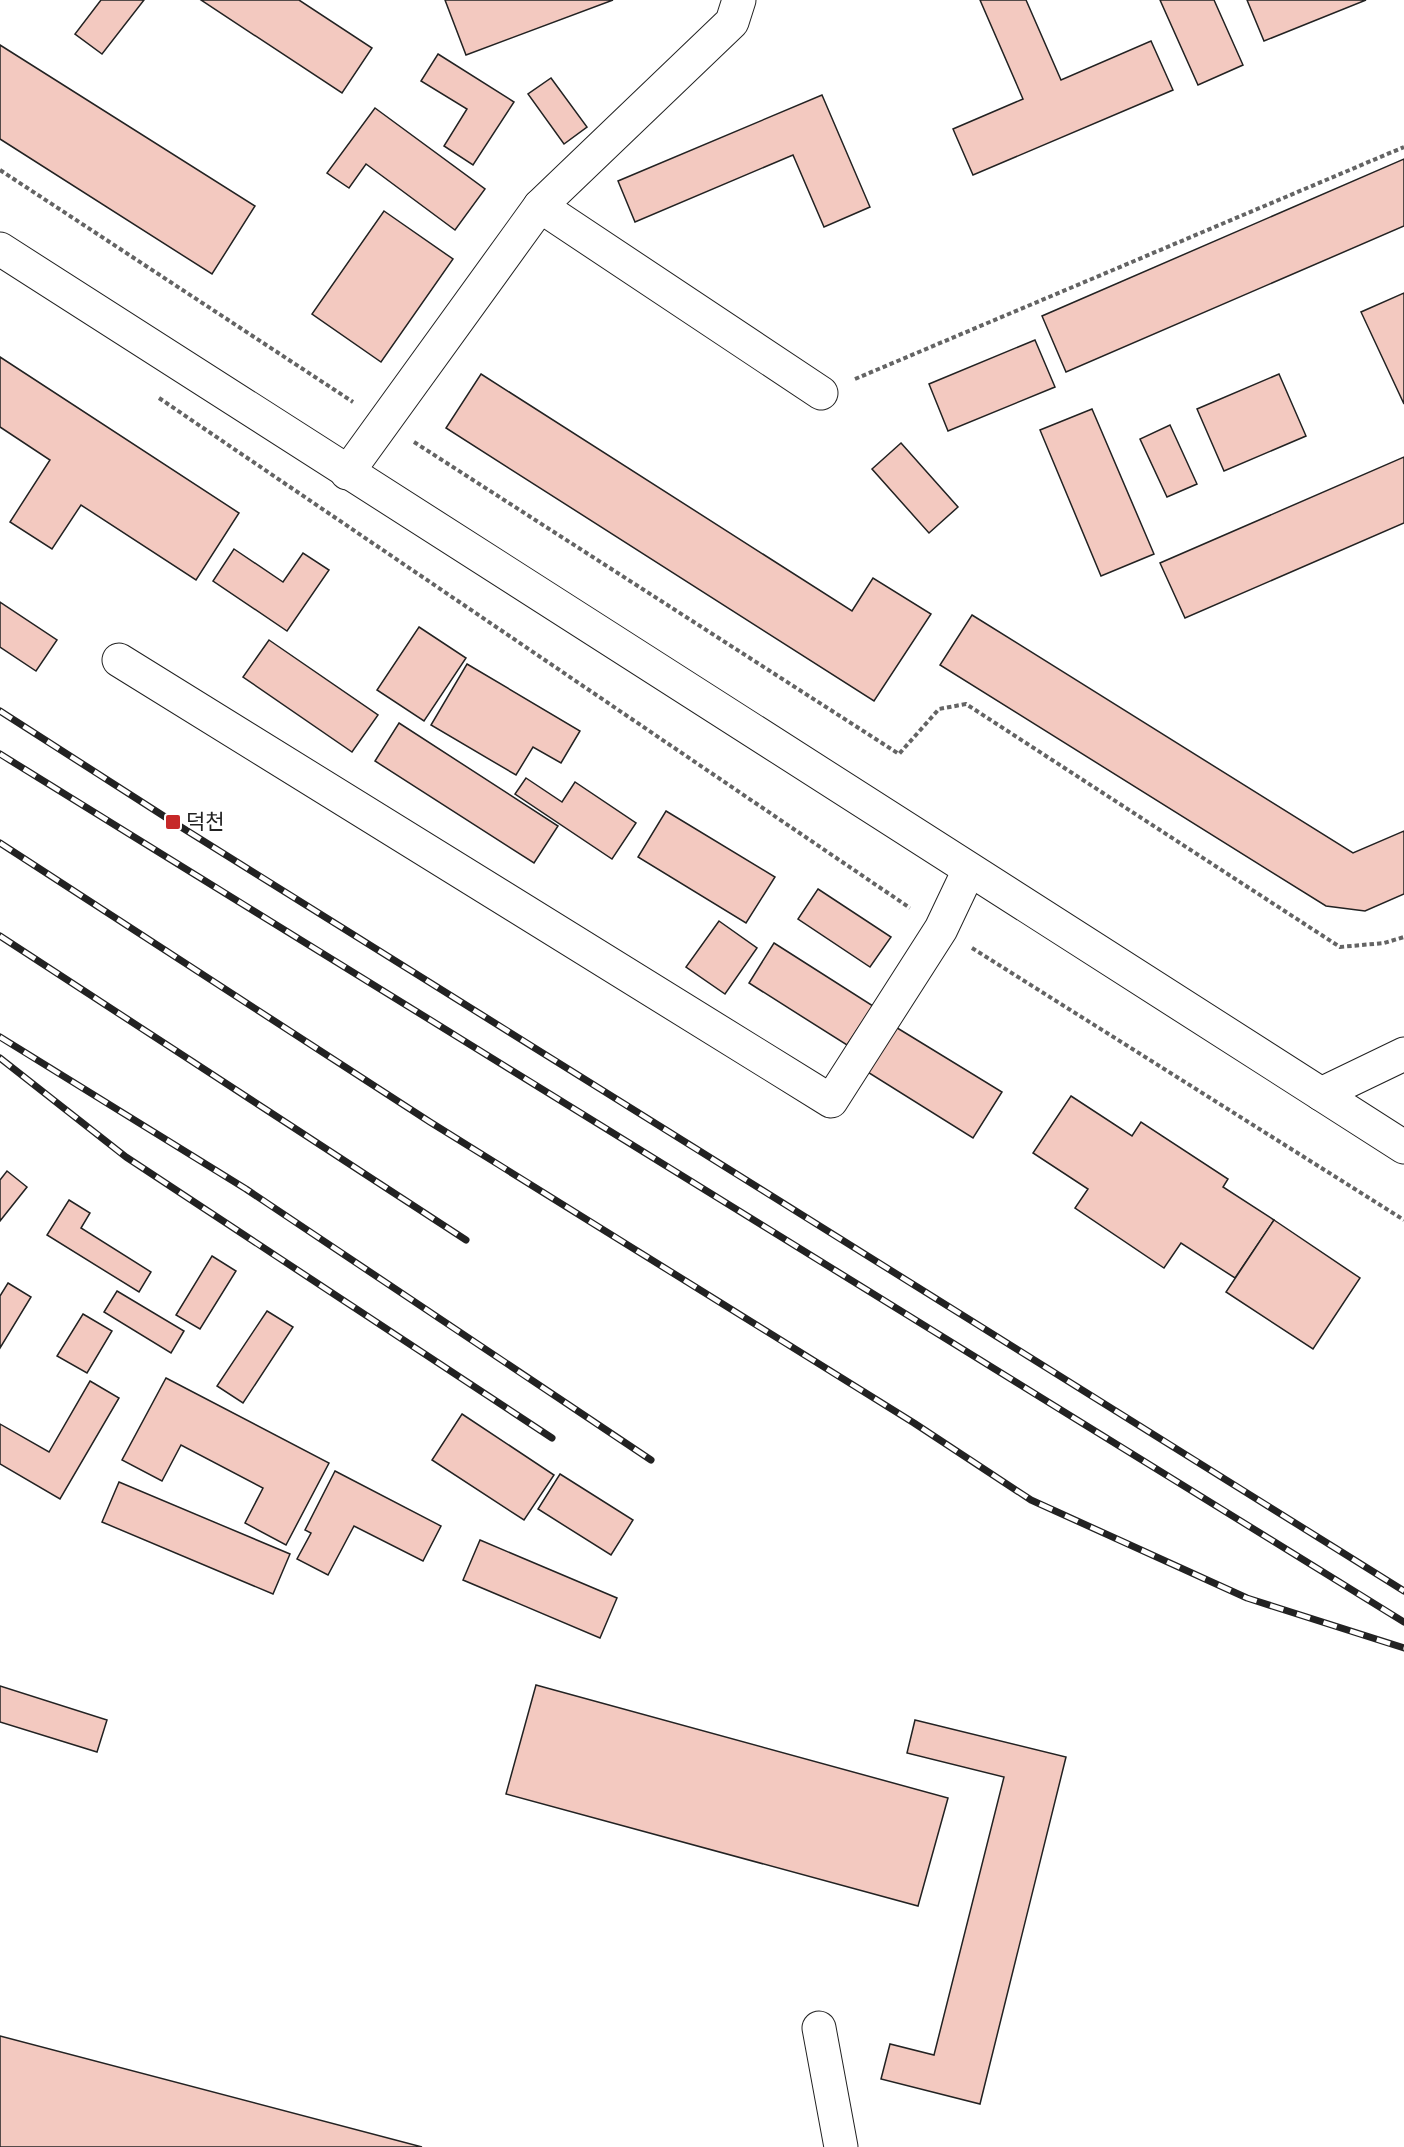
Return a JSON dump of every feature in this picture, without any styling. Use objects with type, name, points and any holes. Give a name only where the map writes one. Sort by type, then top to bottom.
[{"type":"main road","points":[[347,473],[540,206],[732,22],[740,0]]},
{"type":"main road","points":[[540,206],[821,393]]},
{"type":"main road","points":[[0,249],[1404,1147]]},
{"type":"main road","points":[[119,660],[831,1101],[941,928],[969,870]]},
{"type":"main road","points":[[1320,1094],[1404,1054]]},
{"type":"main road","points":[[819,2028],[841,2147]]},
{"type":"path","points":[[821,393],[1404,147]]},
{"type":"path","points":[[0,170],[382,422],[899,754],[939,709],[966,704],[1340,947],[1384,944],[1404,937]]},
{"type":"path","points":[[159,398],[941,928],[1404,1220]]},
{"type":"building","points":[[101,0],[144,0],[102,54],[75,34]]},
{"type":"building","points":[[201,0],[299,0],[372,48],[342,93]]},
{"type":"building","points":[[445,0],[613,0],[466,55]]},
{"type":"building","points":[[980,0],[1026,0],[1061,80],[1151,41],[1173,90],[973,175],[953,129],[1023,99]]},
{"type":"building","points":[[1160,0],[1214,0],[1243,65],[1198,85]]},
{"type":"building","points":[[1247,0],[1366,0],[1264,41]]},
{"type":"building","points":[[0,45],[255,206],[212,274],[0,139]]},
{"type":"building","points":[[438,54],[514,102],[473,165],[444,146],[467,109],[421,81]]},
{"type":"building","points":[[551,78],[587,127],[564,144],[528,94]]},
{"type":"building","points":[[822,95],[870,207],[824,227],[793,155],[635,222],[618,181]]},
{"type":"building","points":[[375,108],[485,189],[455,230],[366,164],[349,188],[327,173]]},
{"type":"building","points":[[1404,159],[1404,226],[1066,372],[1042,316]]},
{"type":"building","points":[[384,211],[453,259],[381,362],[312,314]]},
{"type":"building","points":[[1404,293],[1404,404],[1361,312]]},
{"type":"building","points":[[1035,340],[1055,387],[948,431],[929,384]]},
{"type":"building","points":[[0,357],[239,513],[196,580],[81,505],[52,549],[10,522],[50,460],[0,427]]},
{"type":"building","points":[[481,374],[852,611],[873,578],[931,614],[874,701],[446,428]]},
{"type":"building","points":[[1279,374],[1306,436],[1224,471],[1197,409]]},
{"type":"building","points":[[1092,409],[1154,554],[1101,576],[1040,430]]},
{"type":"building","points":[[1170,425],[1197,484],[1167,497],[1140,439]]},
{"type":"building","points":[[901,443],[958,507],[929,533],[872,469]]},
{"type":"building","points":[[1404,457],[1404,523],[1185,618],[1160,563]]},
{"type":"building","points":[[234,549],[283,582],[303,553],[329,570],[287,631],[213,581]]},
{"type":"building","points":[[0,602],[57,640],[36,671],[0,647]]},
{"type":"building","points":[[972,615],[1353,853],[1404,831],[1404,894],[1365,911],[1326,906],[940,665]]},
{"type":"building","points":[[419,627],[466,658],[424,721],[377,690]]},
{"type":"building","points":[[269,640],[378,715],[352,752],[243,677]]},
{"type":"building","points":[[467,664],[580,731],[561,763],[533,747],[516,775],[431,725]]},
{"type":"building","points":[[399,723],[558,826],[534,863],[375,761]]},
{"type":"building","points":[[526,778],[562,802],[575,782],[636,823],[612,859],[515,794]]},
{"type":"building","points":[[666,811],[775,877],[746,923],[638,857]]},
{"type":"building","points":[[818,889],[891,937],[870,967],[798,919]]},
{"type":"building","points":[[719,921],[757,948],[725,994],[686,967]]},
{"type":"building","points":[[774,943],[873,1006],[847,1045],[749,983]]},
{"type":"building","points":[[894,1026],[1002,1092],[973,1138],[866,1071]]},
{"type":"building","points":[[1071,1096],[1132,1136],[1141,1122],[1228,1179],[1223,1187],[1274,1220],[1235,1278],[1181,1243],[1164,1268],[1075,1208],[1088,1189],[1033,1153]]},
{"type":"building","points":[[7,1171],[27,1187],[0,1221],[0,1180]]},
{"type":"building","points":[[69,1200],[90,1213],[81,1228],[151,1272],[139,1292],[47,1235]]},
{"type":"building","points":[[1274,1220],[1360,1278],[1313,1349],[1226,1292]]},
{"type":"building","points":[[212,1256],[236,1271],[200,1329],[176,1315]]},
{"type":"building","points":[[8,1283],[31,1297],[0,1348],[0,1296]]},
{"type":"building","points":[[117,1291],[184,1331],[171,1353],[104,1312]]},
{"type":"building","points":[[267,1311],[293,1327],[243,1403],[217,1386]]},
{"type":"building","points":[[83,1314],[112,1331],[87,1373],[57,1356]]},
{"type":"building","points":[[166,1378],[329,1463],[286,1545],[245,1523],[263,1488],[181,1445],[162,1481],[122,1460]]},
{"type":"building","points":[[90,1381],[119,1398],[60,1499],[0,1464],[0,1424],[49,1452]]},
{"type":"building","points":[[462,1414],[554,1475],[524,1520],[432,1460]]},
{"type":"building","points":[[335,1471],[441,1526],[423,1561],[354,1526],[328,1575],[297,1559],[311,1533],[305,1530]]},
{"type":"building","points":[[560,1474],[633,1520],[611,1555],[538,1509]]},
{"type":"building","points":[[119,1482],[290,1554],[273,1594],[102,1522]]},
{"type":"building","points":[[480,1540],[617,1598],[600,1638],[463,1580]]},
{"type":"building","points":[[536,1685],[948,1798],[918,1906],[506,1794]]},
{"type":"building","points":[[0,1686],[107,1720],[97,1752],[0,1722]]},
{"type":"building","points":[[915,1720],[1066,1757],[980,2104],[881,2079],[890,2044],[934,2055],[1004,1777],[907,1753]]},
{"type":"building","points":[[0,2036],[422,2147],[0,2147]]},
{"type":"railway","points":[[0,711],[173,822],[1404,1591]]},
{"type":"railway","points":[[0,754],[1404,1622]]},
{"type":"railway","points":[[0,843],[430,1122],[914,1423],[1031,1500],[1247,1598],[1404,1648]]},
{"type":"railway","points":[[0,936],[466,1240]]},
{"type":"railway","points":[[0,1037],[246,1189],[651,1460]]},
{"type":"railway","points":[[0,1058],[126,1157],[552,1438]]},
{"type":"place","name":"덕천","points":[[173,822]]}]
